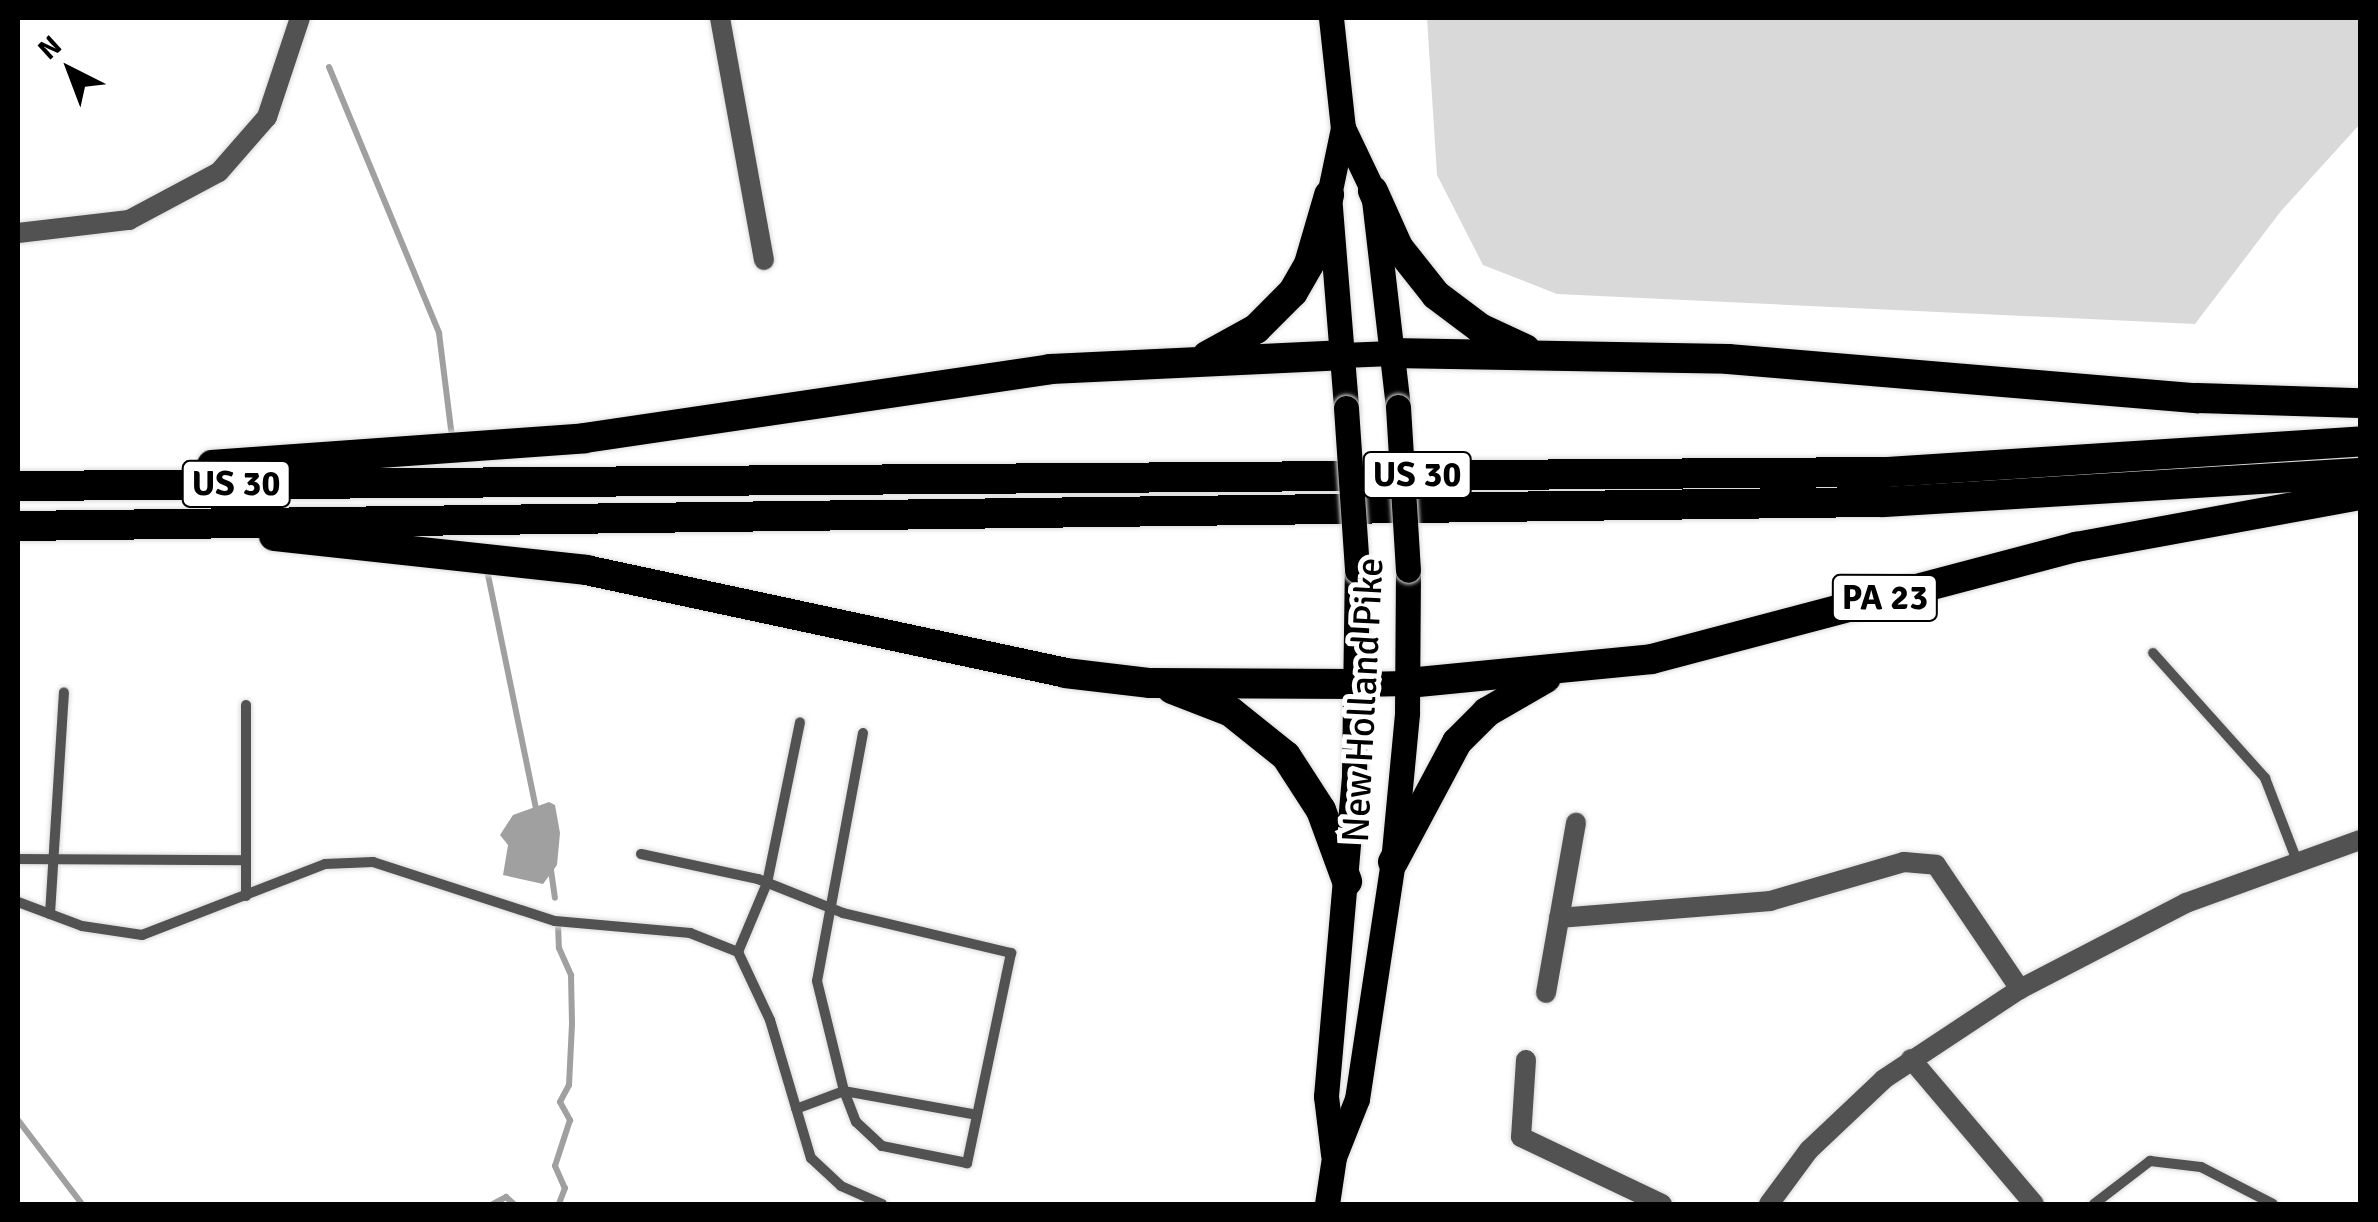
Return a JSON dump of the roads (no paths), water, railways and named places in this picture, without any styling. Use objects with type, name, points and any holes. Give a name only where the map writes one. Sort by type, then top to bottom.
[{"type":"highway","points":[[1373,191],[1398,246],[1436,295],[1480,328],[1537,354]]},
{"type":"highway","points":[[1195,361],[1256,329],[1292,292],[1309,264],[1329,195]]},
{"type":"highway","points":[[1392,353],[1747,360],[2198,398],[2360,403]]},
{"type":"highway","points":[[18,474],[455,450],[1050,369],[1342,355]]},
{"type":"highway","name":"US 30","points":[[18,486],[1887,472],[2360,441]]},
{"type":"highway","name":"US 30","points":[[18,526],[473,517],[1882,502],[2360,473]]},
{"type":"highway","name":"PA 23","points":[[1408,684],[1560,671],[1740,639],[2110,539],[2360,496]]},
{"type":"highway","points":[[136,524],[484,555],[718,594],[1028,666],[1150,682],[1357,684]]},
{"type":"highway","points":[[1393,862],[1456,742],[1504,700],[1560,671]]},
{"type":"highway","points":[[1150,682],[1210,701],[1270,740],[1310,789],[1347,882]]},
{"type":"main road","name":"New Holland Pike","points":[[1328,1204],[1334,1157],[1357,1100],[1393,862],[1408,684],[1408,570],[1392,353],[1373,191],[1344,128],[1332,18]]},
{"type":"main road","name":"New Holland Pike","points":[[1334,1157],[1326,1096],[1347,882],[1357,684],[1357,570],[1329,195],[1344,128]]},
{"type":"main road","points":[[1342,355],[1392,353]]},
{"type":"main road","name":"PA 23","points":[[1357,684],[1408,684]]},
{"type":"street","points":[[18,233],[129,220],[219,172],[268,116],[300,18]]},
{"type":"street","points":[[720,18],[764,260]]},
{"type":"street","points":[[1546,993],[1576,823]]},
{"type":"street","points":[[1769,1204],[1809,1150],[1911,1059],[2020,989],[2149,920],[2358,845]]},
{"type":"street","points":[[1559,918],[1770,901],[1904,862],[1936,864],[2020,989]]},
{"type":"street","points":[[1911,1059],[2034,1204]]},
{"type":"street","points":[[1526,1060],[1521,1136],[1662,1204]]},
{"type":"lane","points":[[2153,653],[2265,778],[2299,866]]},
{"type":"lane","points":[[50,914],[64,692]]},
{"type":"lane","points":[[246,705],[246,896]]},
{"type":"lane","points":[[738,952],[767,883],[800,722]]},
{"type":"lane","points":[[641,854],[767,883],[827,907],[1011,953],[967,1163],[882,1146],[856,1122],[844,1091],[817,981],[827,907],[863,733]]},
{"type":"lane","points":[[18,859],[244,860]]},
{"type":"lane","points":[[18,902],[50,914],[142,935],[325,864],[373,862],[555,921],[690,933],[738,952],[770,1020],[811,1158],[842,1186],[882,1204]]},
{"type":"lane","points":[[796,1109],[844,1091],[977,1115]]},
{"type":"lane","points":[[2094,1204],[2150,1160],[2201,1166],[2273,1204]]},
{"type":"waterway","points":[[329,67],[439,333],[452,437]]},
{"type":"waterway","points":[[487,570],[537,813]]},
{"type":"waterway","points":[[550,863],[555,898]]},
{"type":"waterway","points":[[558,923],[559,948],[571,975],[572,1024],[569,1085],[560,1102],[570,1120],[555,1166],[565,1188],[559,1204]]},
{"type":"waterway","points":[[18,1120],[82,1204]]},
{"type":"waterway","points":[[493,1204],[506,1197],[514,1204]]}]
